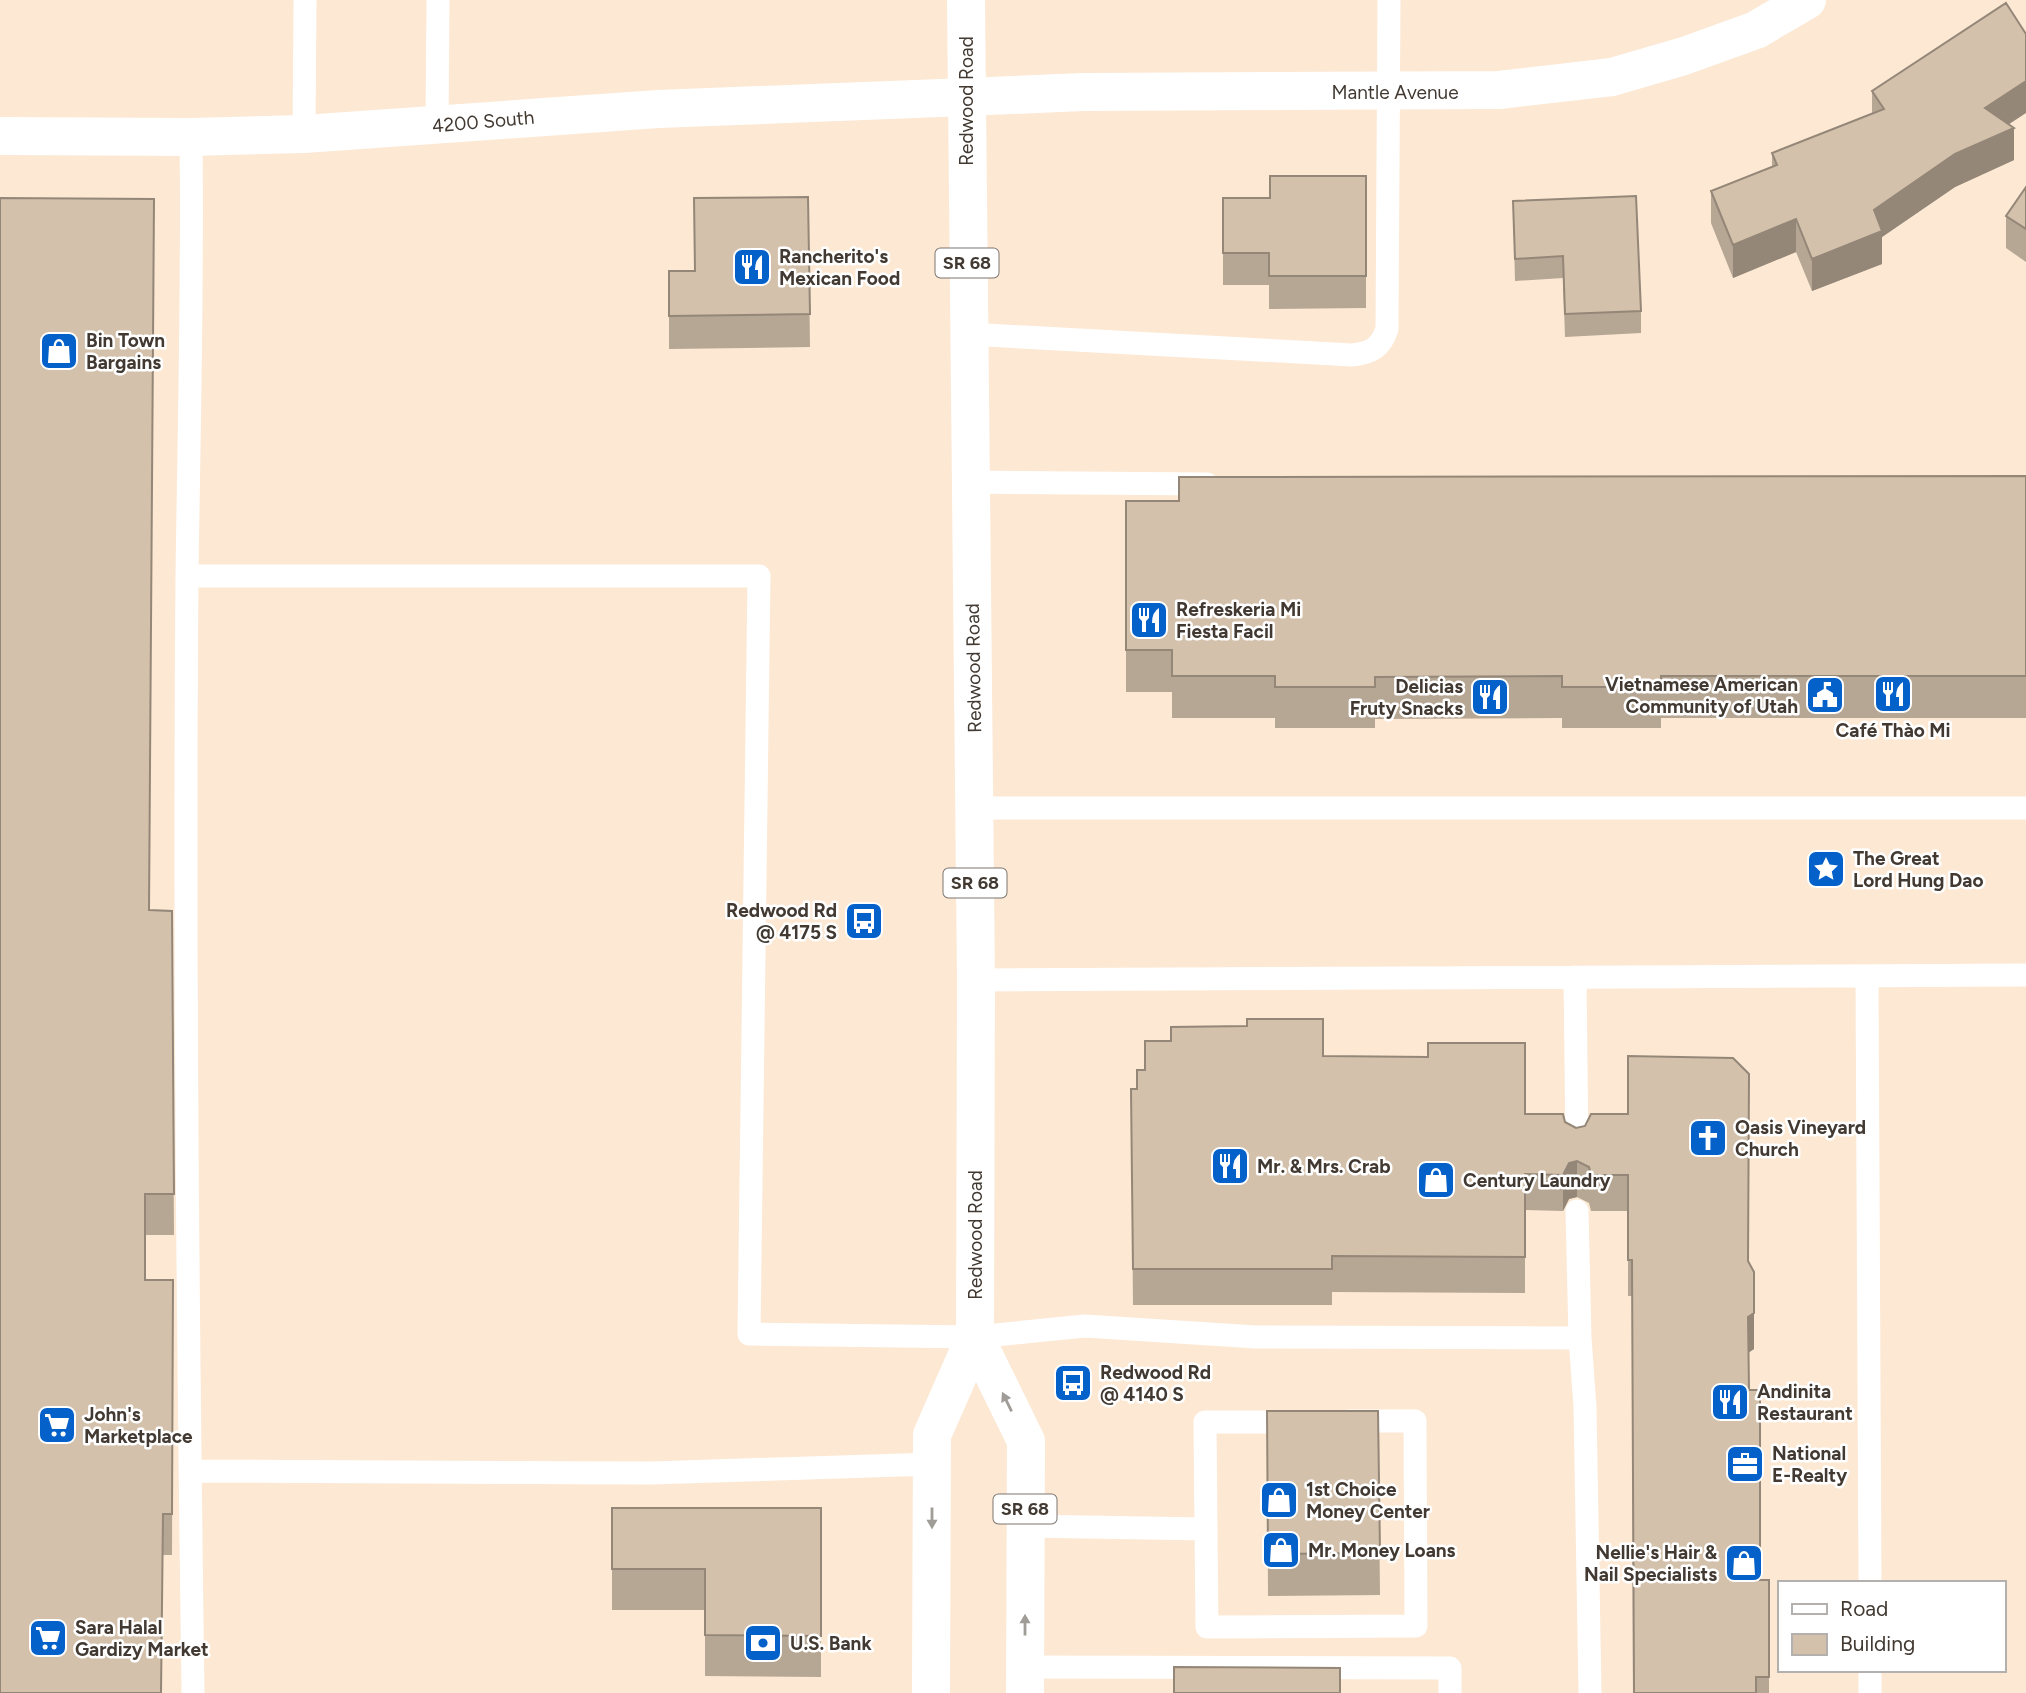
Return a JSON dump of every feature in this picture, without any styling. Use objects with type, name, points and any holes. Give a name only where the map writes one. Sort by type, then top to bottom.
[{"type":"main road","name":"Redwood Road","points":[[931,1693],[932,1435],[975,1337],[976,979],[966,0]]},
{"type":"main road","name":"Mantle Avenue","points":[[966,97],[1083,92],[1499,90],[1612,77],[1684,56],[1756,30],[1808,0]]},
{"type":"main road","name":"4200 South","points":[[0,136],[191,137],[303,134],[645,109],[966,97]]},
{"type":"main road","name":"Redwood Road","points":[[975,1337],[1026,1441],[1025,1680]]},
{"type":"lane","points":[[303,134],[305,0]]},
{"type":"lane","points":[[437,126],[438,0]]},
{"type":"lane","points":[[968,334],[1353,355],[1368,353],[1382,344],[1387,329],[1389,0]]},
{"type":"lane","points":[[191,137],[193,285],[187,576],[193,1693]]},
{"type":"lane","points":[[970,482],[1223,484]]},
{"type":"lane","points":[[187,576],[759,576],[749,1334],[975,1337],[1085,1326],[1256,1338],[1580,1338]]},
{"type":"lane","points":[[974,808],[2026,808]]},
{"type":"lane","points":[[976,979],[2026,975]]},
{"type":"lane","points":[[1867,976],[1870,1581]]},
{"type":"lane","points":[[1575,977],[1577,1150]]},
{"type":"lane","points":[[1577,1211],[1580,1338],[1585,1407],[1590,1693]]},
{"type":"lane","points":[[1415,1421],[1416,1626],[1207,1627],[1206,1529],[1205,1422],[1415,1421]]},
{"type":"lane","points":[[190,1471],[650,1473],[932,1464]]},
{"type":"lane","points":[[1025,1526],[1206,1529]]},
{"type":"lane","points":[[1025,1680],[1450,1668],[1451,1693]]},
{"type":"lane","points":[[1870,1672],[1870,1693]]},
{"type":"building","points":[[2006,3],[2026,34],[2026,81],[1985,108],[2014,128],[1955,154],[1874,210],[1882,231],[1812,259],[1796,219],[1733,245],[1711,191],[1777,165],[1772,153],[1884,109],[1872,91]]},
{"type":"building","points":[[1270,176],[1366,176],[1366,276],[1269,276],[1269,253],[1223,253],[1223,198],[1270,198]]},
{"type":"building","points":[[2026,187],[2026,229],[2006,216]]},
{"type":"building","points":[[1636,196],[1641,311],[1565,314],[1563,256],[1515,259],[1513,201]]},
{"type":"building","name":"Rancherito's Mexican Food","points":[[808,197],[810,314],[669,316],[669,271],[695,271],[694,198]]},
{"type":"building","points":[[0,198],[154,199],[149,910],[172,911],[174,1194],[145,1194],[145,1280],[173,1280],[172,1514],[163,1514],[161,1693],[0,1693]]},
{"type":"building","points":[[2026,476],[2026,676],[1661,676],[1661,687],[1562,687],[1562,676],[1375,677],[1375,687],[1275,687],[1275,676],[1172,676],[1172,650],[1126,650],[1126,501],[1179,501],[1179,477]]},
{"type":"building","points":[[1247,1019],[1323,1019],[1323,1056],[1428,1057],[1428,1043],[1525,1043],[1525,1114],[1563,1114],[1565,1122],[1576,1128],[1585,1126],[1591,1114],[1628,1114],[1628,1056],[1733,1058],[1749,1074],[1748,1261],[1754,1272],[1754,1313],[1748,1317],[1749,1390],[1760,1390],[1760,1580],[1769,1580],[1769,1677],[1756,1677],[1756,1693],[1634,1693],[1632,1260],[1628,1260],[1628,1175],[1591,1175],[1589,1167],[1577,1161],[1569,1163],[1563,1175],[1525,1174],[1525,1257],[1332,1256],[1332,1269],[1133,1269],[1131,1089],[1137,1089],[1137,1070],[1145,1070],[1145,1041],[1171,1041],[1171,1027],[1247,1026]]},
{"type":"building","points":[[1267,1411],[1378,1411],[1380,1553],[1268,1554]]},
{"type":"building","points":[[612,1508],[821,1508],[821,1636],[705,1635],[705,1569],[612,1569]]},
{"type":"building","points":[[1174,1667],[1340,1668],[1340,1693],[1174,1693]]},
{"type":"place","name":"Rancherito's Mexican Food","points":[[752,267]]},
{"type":"place","name":"Bin Town Bargains","points":[[59,351]]},
{"type":"place","name":"Refreskeria Mi Fiesta Facil","points":[[1149,620]]},
{"type":"place","name":"Café Thào Mi","points":[[1893,694]]},
{"type":"place","name":"Vietnamese American Community of Utah","points":[[1825,695]]},
{"type":"place","name":"Delicias Fruty Snacks","points":[[1490,697]]},
{"type":"place","name":"The Great Lord Hung Dao","points":[[1826,869]]},
{"type":"place","name":"Redwood Rd @ 4175 S","points":[[864,921]]},
{"type":"place","name":"Oasis Vineyard Church","points":[[1708,1138]]},
{"type":"place","name":"Mr. & Mrs. Crab","points":[[1230,1166]]},
{"type":"place","name":"Century Laundry","points":[[1436,1180]]},
{"type":"place","name":"Redwood Rd @ 4140 S","points":[[1073,1383]]},
{"type":"place","name":"Andinita Restaurant","points":[[1730,1402]]},
{"type":"place","name":"John's Marketplace","points":[[57,1425]]},
{"type":"place","name":"National E-Realty","points":[[1745,1464]]},
{"type":"place","name":"1st Choice Money Center","points":[[1279,1500]]},
{"type":"place","name":"Mr. Money Loans","points":[[1281,1550]]},
{"type":"place","name":"Nellie's Hair & Nail Specialists","points":[[1744,1563]]},
{"type":"place","name":"Sara Halal Gardizy Market","points":[[48,1638]]},
{"type":"place","name":"U.S. Bank","points":[[763,1643]]}]
